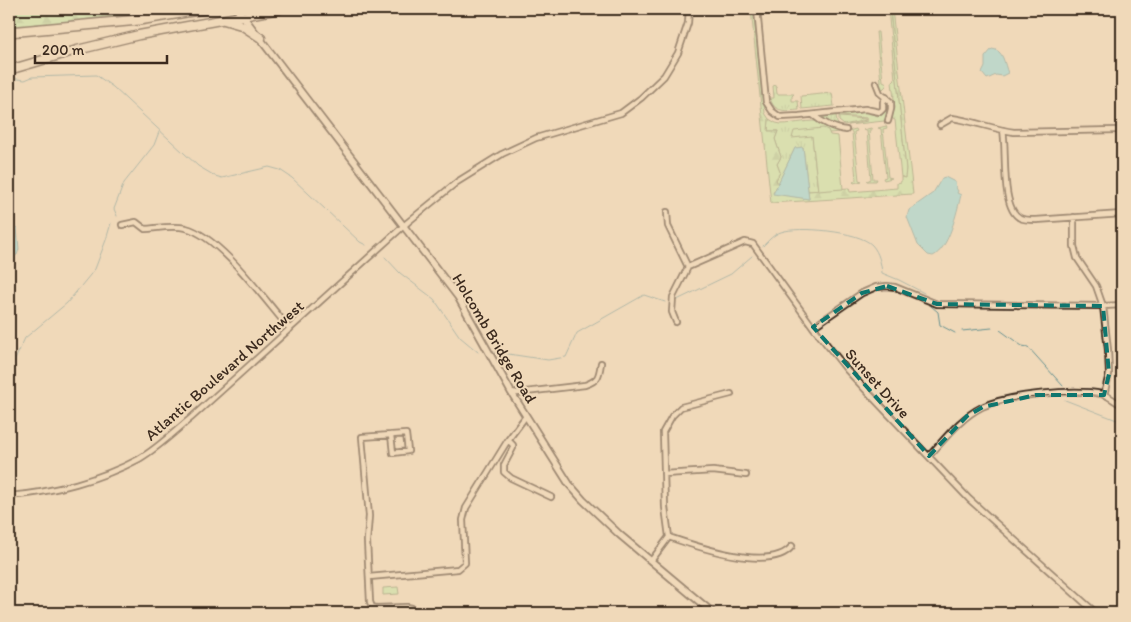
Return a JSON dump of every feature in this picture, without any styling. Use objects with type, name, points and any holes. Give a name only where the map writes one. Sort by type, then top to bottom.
[{"type":"highway","points":[[9,32],[139,20],[204,9]]},
{"type":"highway","points":[[9,70],[112,42],[220,19],[240,12],[280,9]]},
{"type":"highway","points":[[220,19],[241,25],[261,38]]},
{"type":"street","name":"Atlantic Boulevard Northwest","points":[[9,496],[74,484],[115,470],[158,446],[404,226],[457,182],[502,154],[536,138],[621,113],[641,98],[664,76],[678,53],[688,23],[689,9]]},
{"type":"street","points":[[756,9],[766,102],[768,107],[780,117],[865,109],[880,112],[883,109],[883,102],[886,96]]},
{"type":"street","name":"Holcomb Bridge Road","points":[[240,12],[458,297],[511,392],[553,461],[575,491],[607,523],[713,613]]},
{"type":"street","points":[[876,83],[880,93],[886,96],[890,102],[891,109],[888,121]]},
{"type":"street","points":[[813,115],[818,120],[846,130]]},
{"type":"street","points":[[940,125],[952,118],[970,120],[1014,132],[1118,130]]},
{"type":"street","points":[[1003,130],[1004,173],[1008,198],[1013,213],[1022,219],[1122,214]]},
{"type":"street","points":[[667,212],[668,226],[688,267],[673,297],[672,312],[676,322]]},
{"type":"street","points":[[1074,217],[1076,258],[1096,286],[1102,306],[1109,374],[1104,395]]},
{"type":"street","points":[[122,225],[136,222],[145,229],[173,226],[200,234],[212,242],[264,296],[290,328]]},
{"type":"street","name":"Sunset Drive","points":[[688,267],[745,242],[753,244],[813,327],[847,370],[969,499],[1096,613]]},
{"type":"street","points":[[813,327],[862,293],[876,287],[887,286],[895,287],[937,304],[1122,305]]},
{"type":"street","points":[[511,392],[517,393],[585,385],[594,382],[599,376],[601,363]]},
{"type":"street","points":[[929,456],[967,416],[982,407],[1002,400],[1036,395],[1082,392],[1104,395],[1122,405]]},
{"type":"street","points":[[651,561],[669,537],[665,507],[663,432],[672,416],[681,407],[731,394]]},
{"type":"street","points":[[370,577],[458,569],[465,563],[463,520],[466,508],[508,440],[526,416]]},
{"type":"street","points":[[391,435],[393,453],[408,451],[406,434],[391,435],[362,438],[369,516],[367,541],[370,602],[372,607],[407,607],[412,608],[415,613]]},
{"type":"street","points":[[508,440],[513,445],[513,448],[504,466],[504,472],[511,478],[551,497]]},
{"type":"street","points":[[664,474],[713,471],[746,475]]},
{"type":"street","points":[[669,537],[725,554],[752,557],[772,556],[788,551],[792,546]]},
{"type":"highlighted area","points":[[887,286],[937,304],[1103,306],[1109,374],[1104,395],[1036,395],[983,407],[967,416],[929,456],[813,327],[862,293]]},
{"type":"green space","points":[[9,9],[87,9],[88,11],[100,9],[152,9],[145,12],[9,29]]},
{"type":"green space","points":[[751,9],[753,9],[765,113],[769,119],[768,131],[778,131],[775,139],[781,157],[777,164],[780,172],[776,180],[778,184],[773,193],[809,199],[808,191],[849,188],[850,192],[897,188],[897,183],[901,182],[901,177],[905,178],[906,169],[890,9],[892,9],[913,194],[771,203]]},
{"type":"green space","points":[[888,9],[890,9],[906,169],[905,179],[901,177],[895,120],[891,118],[895,108],[892,82],[895,79]]},
{"type":"green space","points":[[876,32],[878,32],[883,81],[887,83],[883,89],[879,88],[878,83],[881,82]]},
{"type":"green space","points":[[776,85],[777,94],[794,94],[792,101],[798,101],[799,110],[781,110],[774,106],[770,98],[774,98],[773,86]]},
{"type":"green space","points":[[832,93],[834,106],[802,109],[801,96]]},
{"type":"green space","points":[[888,102],[889,110],[884,121],[848,125],[867,121],[867,118],[839,116],[865,112],[878,116],[884,113],[886,103]]},
{"type":"green space","points":[[836,115],[837,123],[841,127],[834,126],[820,118]]},
{"type":"green space","points":[[839,117],[866,120],[844,125],[839,121]]},
{"type":"green space","points":[[769,119],[781,124],[822,122],[840,132],[829,133],[828,130],[812,136],[818,191],[808,191],[803,147],[795,148],[778,184],[776,180],[780,172],[777,164],[781,157],[775,139],[778,131],[768,131]]},
{"type":"green space","points":[[886,126],[887,128],[883,129],[888,177],[892,178],[884,180],[883,178],[886,177],[881,129],[878,128]]},
{"type":"green space","points":[[823,128],[828,130],[830,135],[838,136],[843,189],[818,191],[812,136],[792,138],[794,131]]},
{"type":"green space","points":[[871,128],[872,130],[869,130],[873,179],[877,179],[876,181],[867,181],[871,179],[867,131],[863,130]]},
{"type":"green space","points":[[856,129],[857,131],[854,132],[859,180],[862,181],[854,183],[856,180],[852,132],[848,131]]},
{"type":"green space","points":[[398,587],[399,594],[383,595],[383,588]]},
{"type":"water","points":[[992,49],[999,52],[1003,58],[1008,73],[987,79],[982,73],[985,67],[985,57]]},
{"type":"water","points":[[803,147],[809,199],[773,194],[795,148]]},
{"type":"water","points":[[945,177],[955,182],[957,193],[961,195],[948,238],[939,252],[933,256],[928,255],[918,245],[907,217],[909,210],[933,193],[942,178]]},
{"type":"water","points":[[9,226],[17,228],[19,249],[17,255],[9,256]]},
{"type":"waterway","points":[[9,78],[25,80],[32,77],[96,75],[113,87],[198,166],[222,178],[269,167],[280,170],[292,178],[360,242],[366,245]]},
{"type":"waterway","points":[[117,216],[114,209],[124,183],[154,145],[159,132]]},
{"type":"waterway","points":[[9,373],[25,338],[67,303],[95,269],[111,223]]},
{"type":"waterway","points":[[763,246],[776,234],[789,230],[828,231],[855,236],[872,245],[879,258],[882,273],[924,293]]},
{"type":"waterway","points":[[677,300],[731,274],[752,256]]},
{"type":"waterway","points":[[385,257],[400,273],[434,299],[460,337],[478,352]]},
{"type":"waterway","points":[[495,352],[548,360],[566,357],[577,333],[644,295],[665,302]]},
{"type":"waterway","points":[[931,306],[938,312],[940,325],[955,333]]},
{"type":"waterway","points":[[962,331],[992,328]]},
{"type":"waterway","points":[[1000,330],[1022,346],[1028,347],[1063,386]]},
{"type":"waterway","points":[[1065,400],[1122,422]]}]
